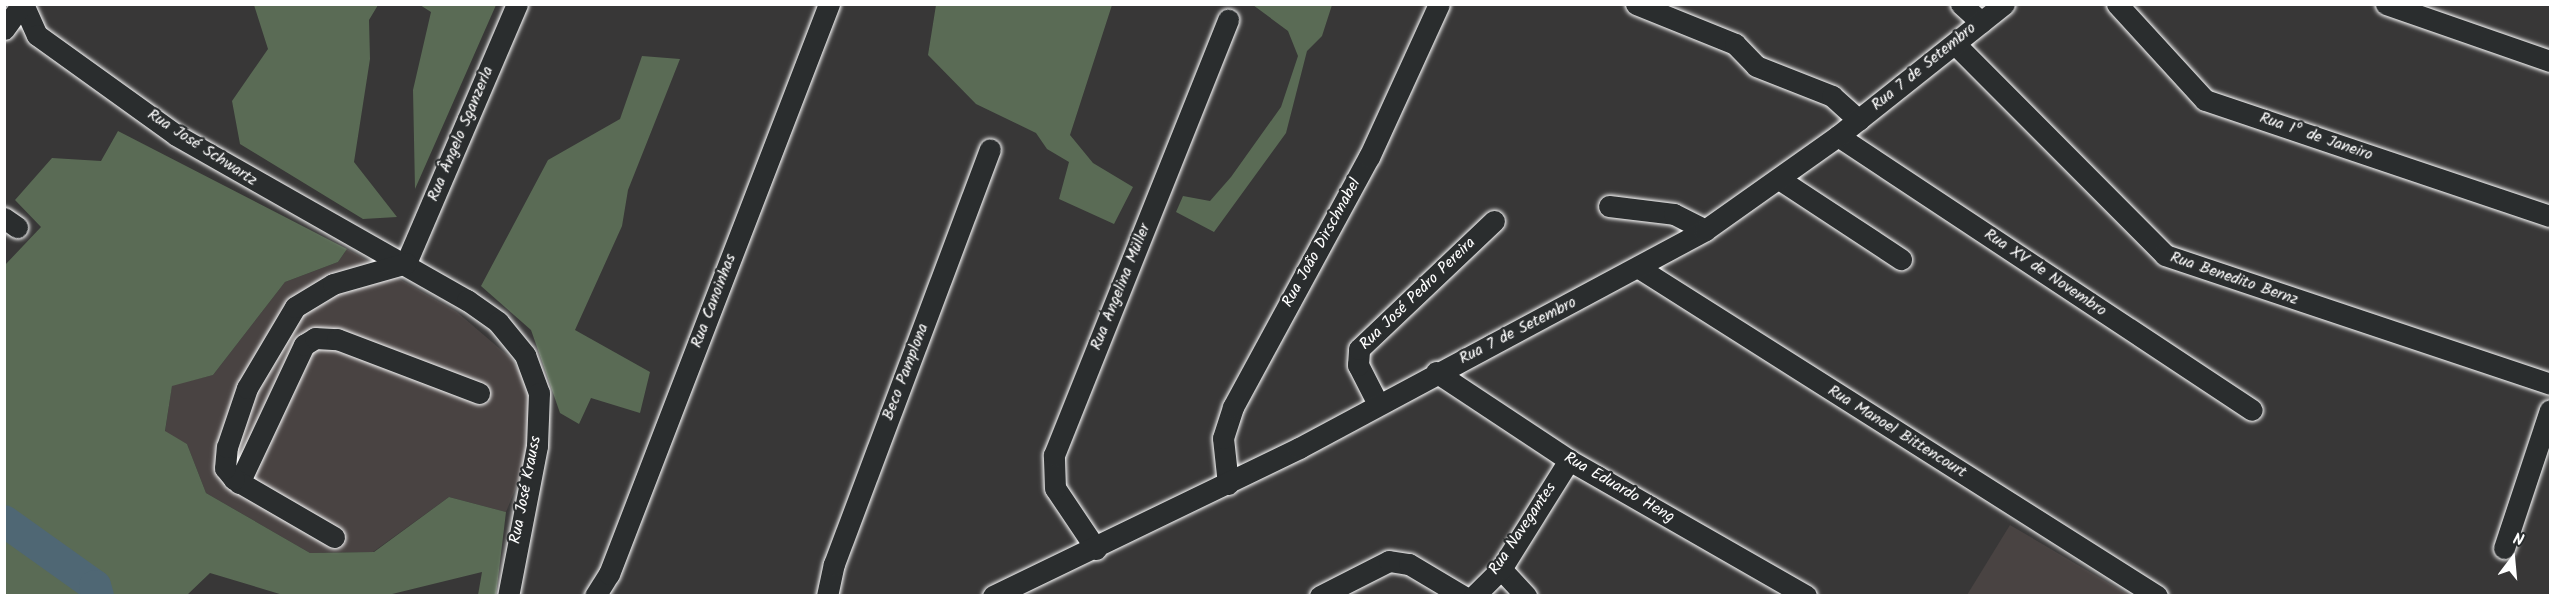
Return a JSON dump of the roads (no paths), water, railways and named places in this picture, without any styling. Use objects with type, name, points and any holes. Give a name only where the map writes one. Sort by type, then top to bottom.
[{"type":"street","points":[[4,28],[22,4]]},
{"type":"street","name":"Rua José Schwartz","points":[[22,4],[37,34],[176,135],[406,263]]},
{"type":"street","name":"Rua Ângelo Sganzerla","points":[[406,263],[517,4]]},
{"type":"street","name":"Rua Canoinhas","points":[[595,596],[609,574],[829,4]]},
{"type":"street","name":"Rua João Dirschnabel","points":[[1228,484],[1223,438],[1233,406],[1369,157],[1439,4]]},
{"type":"street","points":[[1636,4],[1735,44],[1756,66],[1832,96],[1859,120]]},
{"type":"street","points":[[1961,4],[1981,22]]},
{"type":"street","name":"Rua 7 de Setembro","points":[[993,596],[1096,549],[1228,484],[1437,372],[1639,268],[1706,230],[1838,136],[1956,45],[2004,4]]},
{"type":"street","name":"Rua 1º de Janeiro","points":[[2117,4],[2205,100],[2550,216]]},
{"type":"street","points":[[2386,4],[2550,61]]},
{"type":"street","name":"Rua Angelina Müller","points":[[1096,549],[1055,488],[1054,455],[1228,20]]},
{"type":"street","name":"Rua Benedito Bernz","points":[[1956,45],[2165,255],[2550,384]]},
{"type":"street","name":"Rua XV de Novembro","points":[[1838,136],[2252,410]]},
{"type":"street","name":"Beco Pamplona","points":[[827,596],[834,564],[990,149]]},
{"type":"street","points":[[1779,179],[1901,259]]},
{"type":"street","points":[[1609,206],[1674,214],[1706,230]]},
{"type":"street","name":"Rua José Pedro Pereira","points":[[1378,404],[1358,365],[1359,349],[1494,221]]},
{"type":"street","points":[[334,537],[240,483],[225,468],[242,402],[266,350],[295,307],[333,284],[406,263]]},
{"type":"street","name":"Rua José Krauss","points":[[406,263],[498,322],[525,355],[539,393],[537,446],[508,596]]},
{"type":"street","name":"Rua Manoel Bittencourt","points":[[1639,268],[2157,596]]},
{"type":"street","points":[[240,483],[304,345],[325,335],[479,393]]},
{"type":"street","name":"Rua Eduardo Heng","points":[[1437,372],[1569,460],[1806,596]]},
{"type":"street","points":[[242,402],[272,412]]},
{"type":"street","points":[[2504,548],[2550,410]]},
{"type":"street","name":"Rua Navegantes","points":[[1474,596],[1501,569],[1569,460]]},
{"type":"street","points":[[1320,596],[1389,561],[1409,564],[1463,596]]},
{"type":"street","points":[[1501,569],[1526,596]]},
{"type":"waterway","points":[[4,521],[95,586],[98,596]]}]
